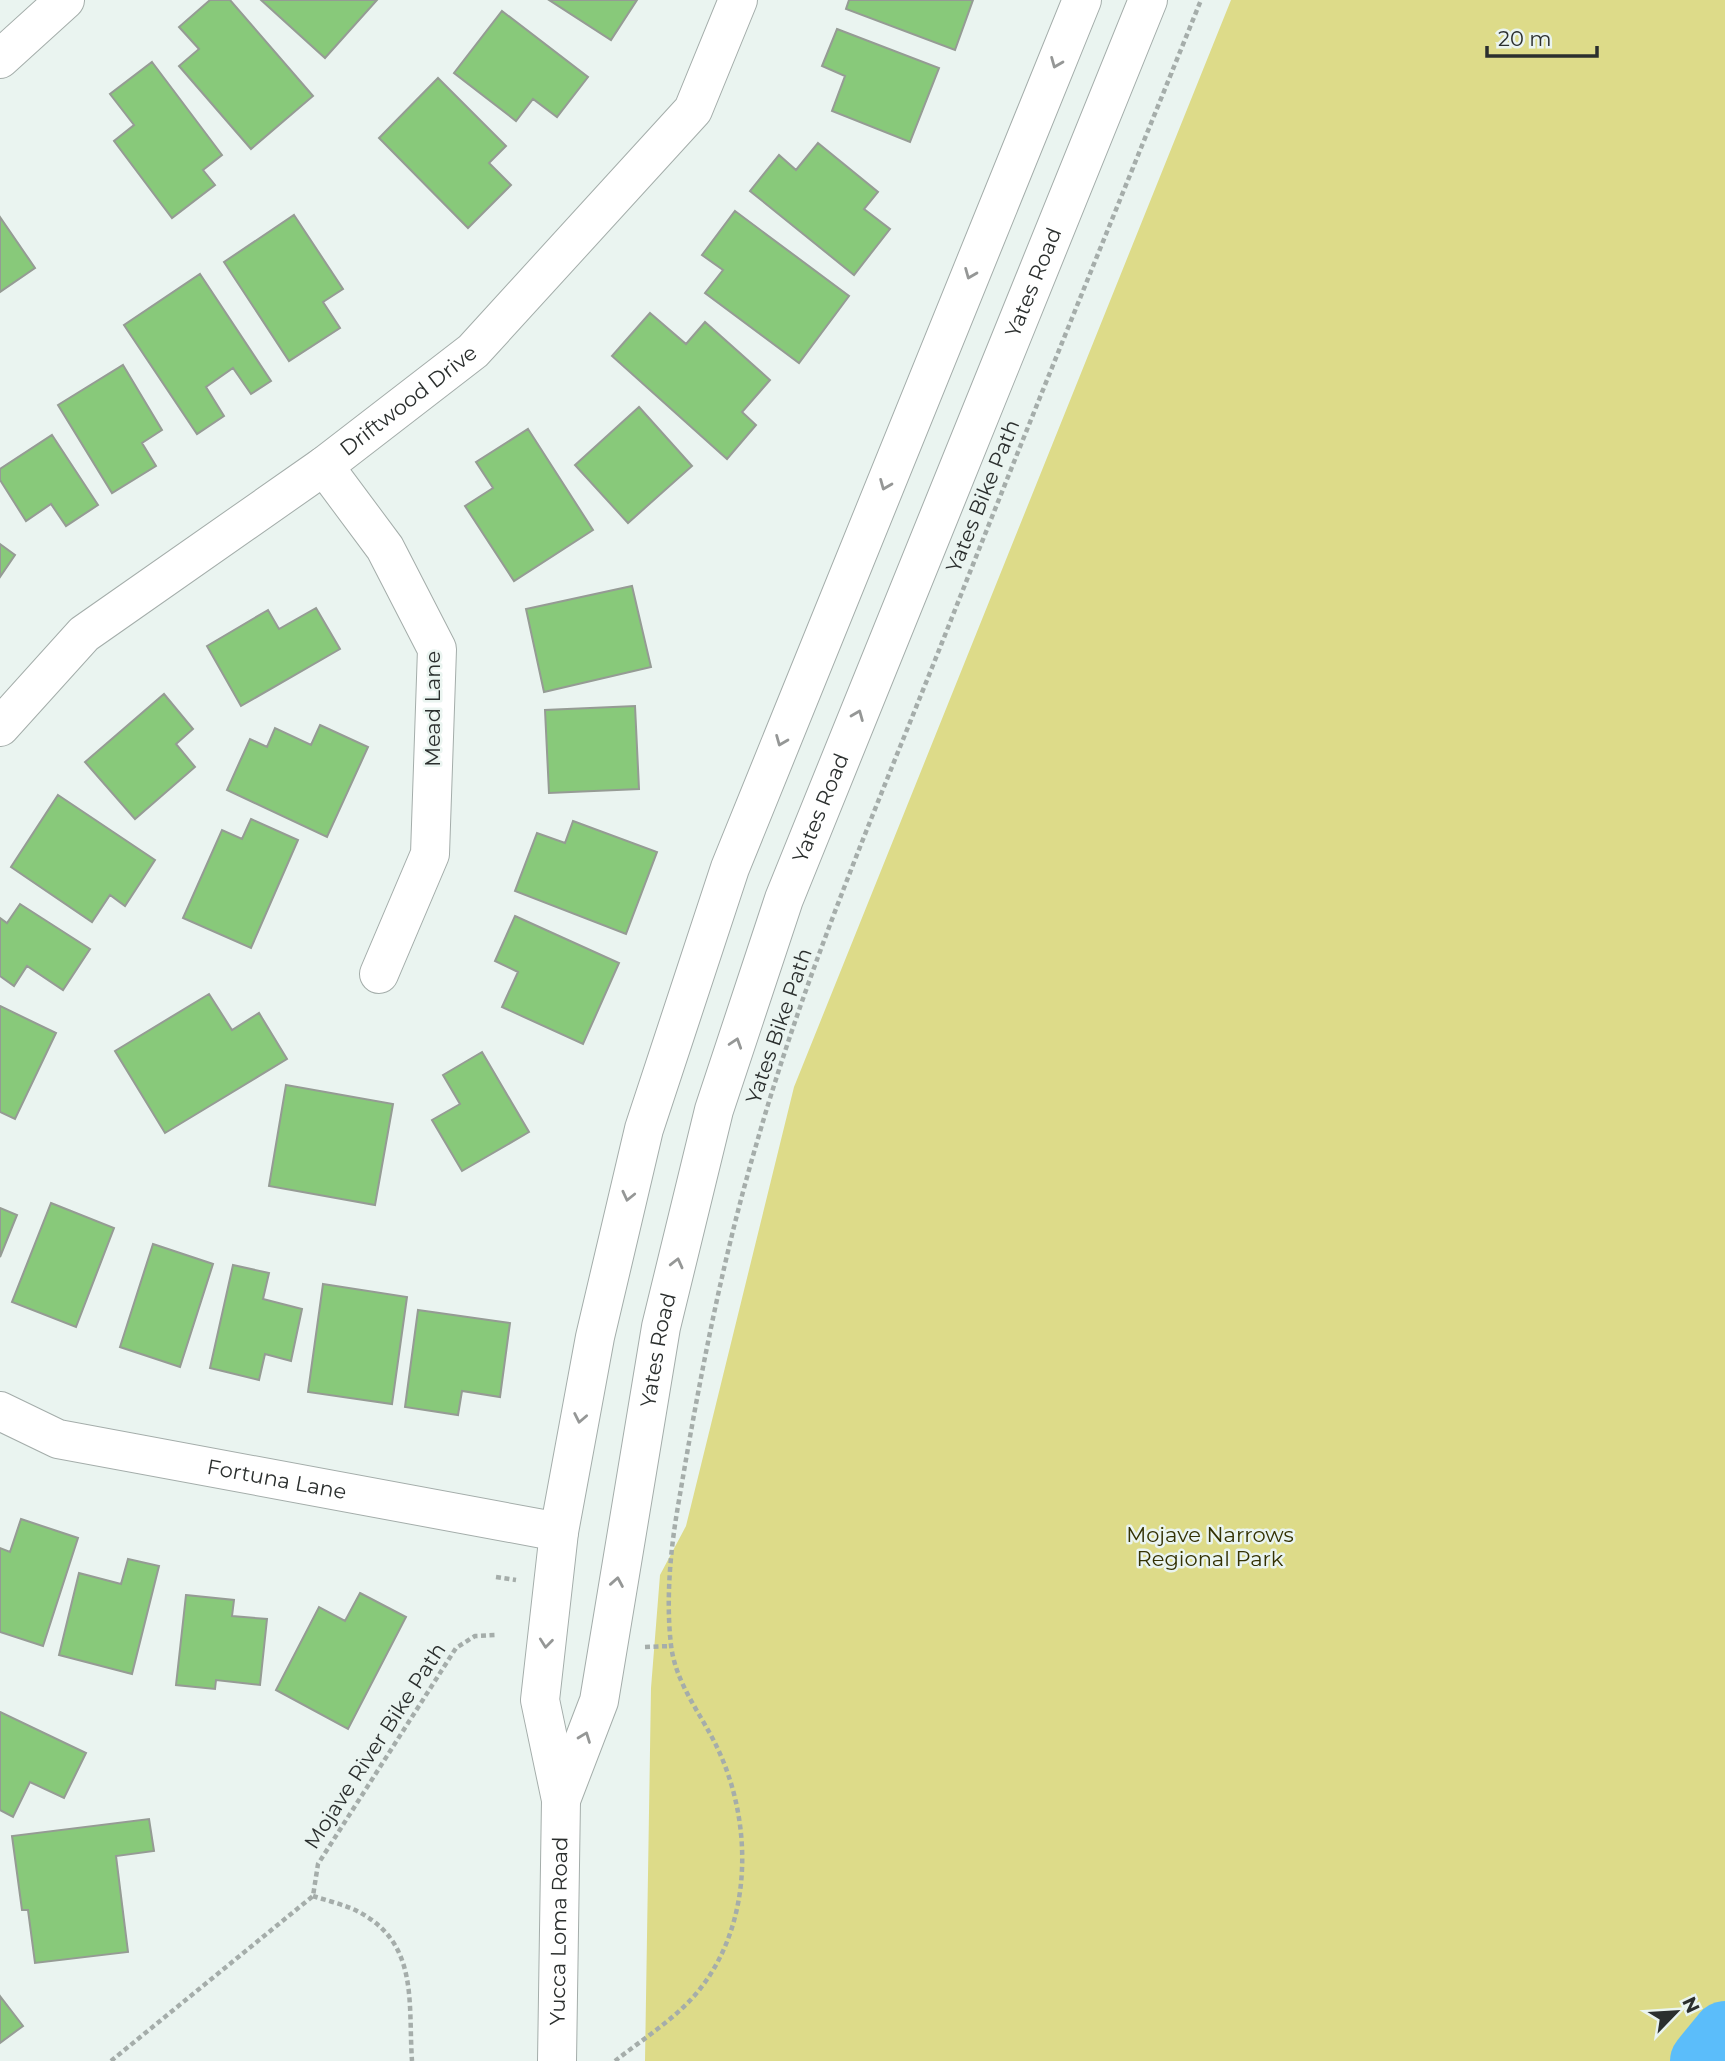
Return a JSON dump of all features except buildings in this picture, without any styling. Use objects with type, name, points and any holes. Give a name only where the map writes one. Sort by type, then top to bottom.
[{"type":"main road","points":[[0,59],[65,0]]},
{"type":"main road","name":"Driftwood Drive","points":[[0,727],[85,634],[324,466],[473,351],[693,110],[738,0]]},
{"type":"main road","points":[[559,1532],[595,1337],[644,1129],[730,868],[1082,0]]},
{"type":"main road","name":"Yates Road","points":[[624,1649],[661,1327],[714,1110],[784,899],[1148,0]]},
{"type":"main road","name":"Mead Lane","points":[[324,466],[385,548],[438,649],[430,855],[379,974]]},
{"type":"main road","name":"Fortuna Lane","points":[[0,1411],[58,1439],[559,1532]]},
{"type":"main road","name":"Yucca Loma Road","points":[[557,2061],[561,1800],[540,1700],[559,1532]]},
{"type":"main road","name":"Yucca Loma Road","points":[[561,1800],[600,1701],[624,1649]]},
{"type":"path","name":"Yates Bike Path","points":[[615,2061],[698,1992],[718,1960],[739,1899],[744,1862],[737,1805],[722,1757],[681,1683],[671,1646],[670,1553],[711,1321],[754,1152],[773,1089],[841,894],[1201,0]]},
{"type":"path","name":"Mojave River Bike Path","points":[[313,1896],[318,1864],[456,1648],[475,1636],[497,1635]]},
{"type":"path","points":[[624,1649],[671,1646]]},
{"type":"path","points":[[111,2061],[313,1896],[359,1912],[387,1931],[400,1949],[408,1994],[412,2061]]},
{"type":"green space","name":"Mojave Narrows Regional Park","points":[[1231,0],[1725,0],[1725,2061],[645,2061],[651,1688],[660,1575],[686,1526],[794,1087]]},
{"type":"waterway","points":[[1703,2061],[1725,2034]]}]
